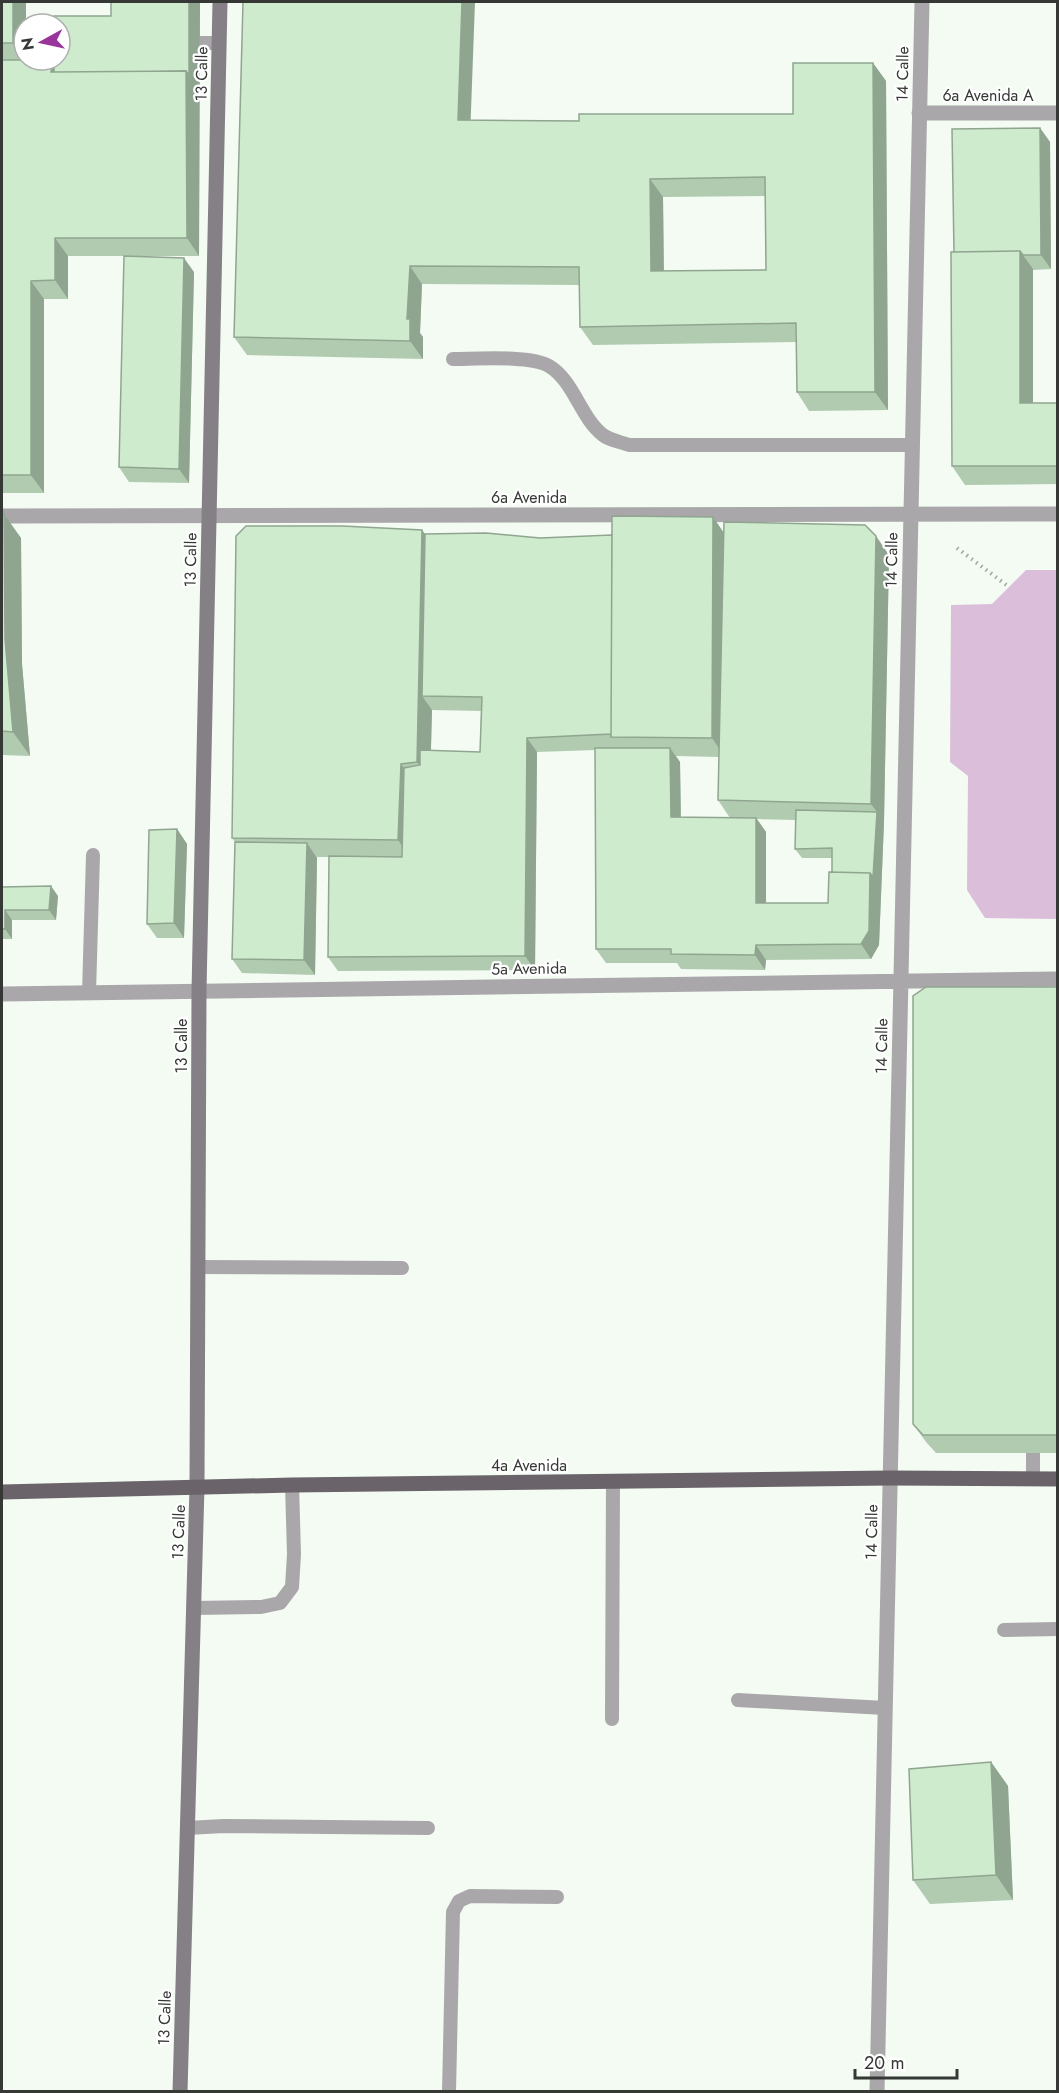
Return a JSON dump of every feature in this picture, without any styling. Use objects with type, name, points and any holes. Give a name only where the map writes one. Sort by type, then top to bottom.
[{"type":"main road","name":"4a Avenida","points":[[2,1492],[292,1485],[890,1478],[1058,1479]]},
{"type":"street","name":"13 Calle","points":[[180,2091],[197,1487],[199,991],[220,2]]},
{"type":"street","name":"14 Calle","points":[[878,2091],[922,2]]},
{"type":"street","name":"6a Avenida A","points":[[919,113],[1058,113]]},
{"type":"street","name":"6a Avenida","points":[[2,516],[1058,514]]},
{"type":"street","name":"5a Avenida","points":[[2,994],[1058,980]]},
{"type":"lane","points":[[200,43],[219,43]]},
{"type":"lane","points":[[453,359],[525,359],[549,365],[565,382],[585,416],[604,437],[629,445],[912,445]]},
{"type":"lane","points":[[89,993],[93,855]]},
{"type":"lane","points":[[198,1267],[402,1268]]},
{"type":"lane","points":[[1033,1427],[1033,1479]]},
{"type":"lane","points":[[612,1719],[613,1482]]},
{"type":"lane","points":[[194,1608],[261,1607],[280,1603],[292,1587],[294,1554],[292,1485]]},
{"type":"lane","points":[[1004,1630],[1058,1629]]},
{"type":"lane","points":[[738,1700],[885,1708]]},
{"type":"lane","points":[[187,1828],[428,1828]]},
{"type":"lane","points":[[449,2091],[453,1912],[459,1901],[470,1896],[557,1897]]},
{"type":"path","points":[[957,548],[1009,587]]},
{"type":"shaded area","points":[[1026,570],[1057,570],[1057,919],[985,918],[967,890],[968,776],[950,762],[951,605],[992,604]]},
{"type":"building","points":[[2,2],[13,2],[12,43],[2,43]]},
{"type":"building","points":[[111,2],[189,2],[189,75],[186,71],[72,72],[72,16],[111,16]]},
{"type":"building","points":[[243,2],[462,2],[458,120],[579,121],[579,114],[793,114],[793,63],[873,63],[875,392],[797,392],[796,323],[580,327],[579,267],[410,266],[407,319],[410,319],[410,341],[234,337]],"holes":[[[765,177],[766,270],[651,271],[650,179]]]},
{"type":"building","points":[[2,60],[12,60],[12,72],[186,71],[187,238],[55,238],[55,280],[31,281],[31,475],[2,475]]},
{"type":"building","points":[[1040,128],[1041,255],[1023,255],[1020,251],[954,252],[952,129]]},
{"type":"building","points":[[1020,251],[1020,403],[1058,403],[1058,466],[952,466],[951,252]]},
{"type":"building","points":[[124,256],[184,258],[179,469],[119,467]]},
{"type":"building","points":[[2,514],[4,514],[5,639],[13,732],[2,731]]},
{"type":"building","points":[[612,516],[713,517],[712,738],[611,737]]},
{"type":"building","points":[[724,522],[865,525],[876,536],[871,804],[718,800]]},
{"type":"building","points":[[246,526],[342,526],[422,530],[417,762],[401,764],[398,840],[232,838],[236,536]]},
{"type":"building","points":[[486,533],[540,538],[612,535],[611,734],[527,738],[525,956],[328,957],[329,856],[402,857],[404,768],[420,765],[420,750],[480,752],[482,697],[422,696],[425,534]]},
{"type":"building","points":[[595,748],[670,748],[671,817],[756,818],[756,903],[828,903],[829,872],[870,873],[869,931],[861,944],[756,945],[755,955],[671,954],[671,949],[596,949]]},
{"type":"building","points":[[796,810],[877,812],[873,877],[870,873],[832,872],[832,848],[795,849]]},
{"type":"building","points":[[177,829],[174,923],[147,924],[149,830]]},
{"type":"building","points":[[235,842],[307,843],[304,960],[232,959]]},
{"type":"building","points":[[51,886],[49,910],[5,910],[5,929],[2,929],[2,887]]},
{"type":"building","points":[[926,987],[1058,987],[1058,1435],[923,1435],[913,1424],[913,996]]},
{"type":"building","points":[[991,1762],[996,1875],[913,1880],[909,1769]]}]
